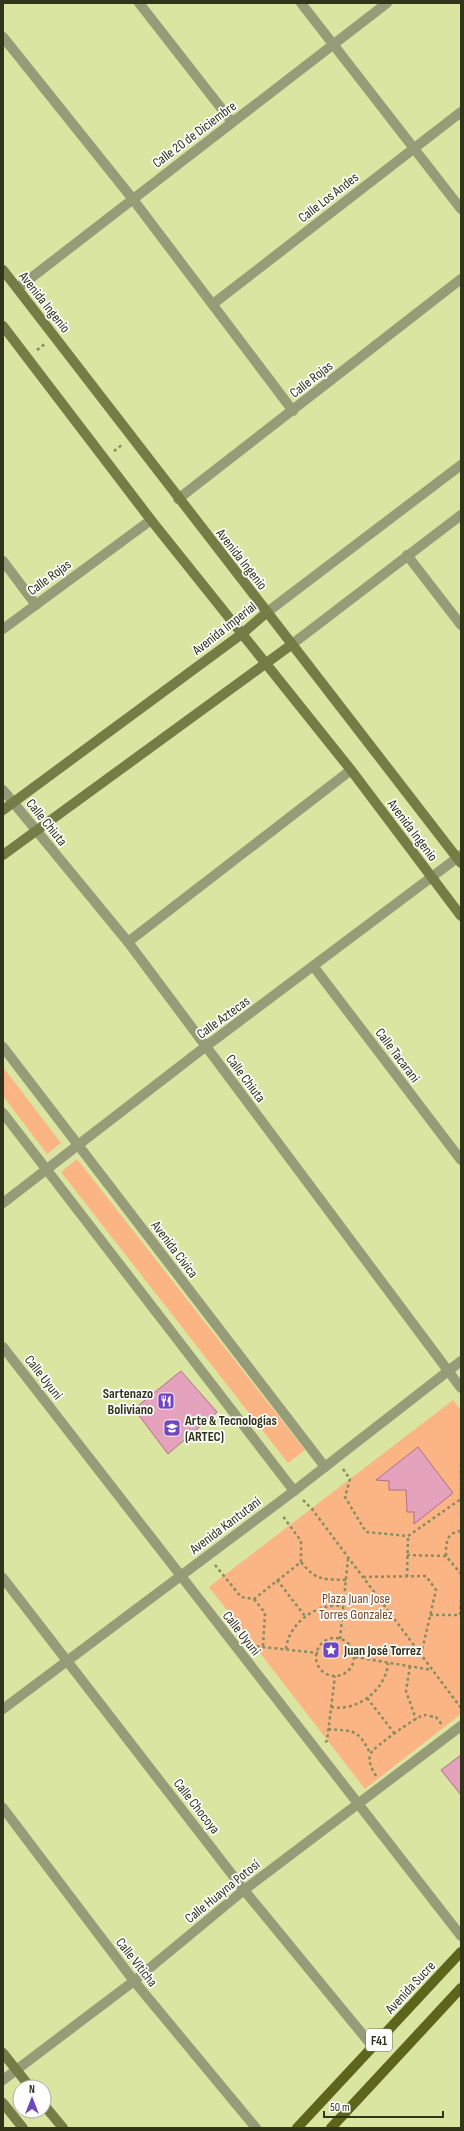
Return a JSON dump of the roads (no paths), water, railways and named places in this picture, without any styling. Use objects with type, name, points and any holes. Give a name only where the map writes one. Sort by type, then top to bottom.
[{"type":"main road","name":"Avenida Sucre","points":[[297,2128],[461,1952]]},
{"type":"main road","name":"F41","points":[[331,2128],[461,1988]]},
{"type":"street","points":[[139,3],[232,122]]},
{"type":"street","points":[[301,3],[461,209]]},
{"type":"street","name":"Calle 20 de Diciembre","points":[[18,288],[132,198],[387,3]]},
{"type":"street","points":[[3,37],[132,198],[293,411]]},
{"type":"street","name":"Calle Los Andes","points":[[213,304],[461,112]]},
{"type":"street","name":"Avenida Ingenio","points":[[3,270],[291,646],[460,859]]},
{"type":"street","name":"Calle Rojas","points":[[178,500],[461,279]]},
{"type":"street","name":"Avenida Ingenio","points":[[3,326],[151,520],[243,633],[351,770],[461,916]]},
{"type":"street","name":"Avenida Imperial","points":[[3,810],[243,633],[266,613],[461,465]]},
{"type":"street","points":[[3,855],[267,664],[461,515]]},
{"type":"street","name":"Calle Rojas","points":[[3,629],[151,520]]},
{"type":"street","points":[[407,555],[461,625]]},
{"type":"street","points":[[3,561],[36,604]]},
{"type":"street","points":[[128,942],[351,770]]},
{"type":"street","name":"Calle Chiuta","points":[[3,790],[128,942],[461,1388]]},
{"type":"street","name":"Calle Aztecas","points":[[3,1203],[47,1170],[77,1144],[205,1047],[460,859]]},
{"type":"street","name":"Calle Tacarani","points":[[314,967],[461,1160]]},
{"type":"street","name":"Avenida Cívica","points":[[3,1047],[325,1467]]},
{"type":"street","points":[[3,1113],[294,1491]]},
{"type":"street","name":"Calle Uyuni","points":[[3,1347],[356,1804],[461,1936]]},
{"type":"street","name":"Avenida Kantutani","points":[[3,1709],[68,1662],[294,1491],[461,1361]]},
{"type":"street","name":"Calle Chocoya","points":[[3,1578],[244,1890],[373,2047]]},
{"type":"street","name":"Calle Huayna Potosí","points":[[3,2080],[134,1981],[244,1890],[461,1726]]},
{"type":"street","name":"Calle Viticha","points":[[3,1808],[134,1981],[256,2128]]},
{"type":"street","points":[[3,2053],[23,2079]]},
{"type":"street","points":[[3,2103],[23,2128]]},
{"type":"street","points":[[52,2115],[63,2128]]},
{"type":"place","name":"Sartenazo Boliviano","points":[[166,1401]]},
{"type":"place","name":"Arte & Tecnologías (ARTEC)","points":[[172,1428]]},
{"type":"place","name":"Juan José Torrez","points":[[331,1650]]},
{"type":"park label","name":"Plaza Juan Jose Torres Gonzalez","points":[[356,1606]]}]
